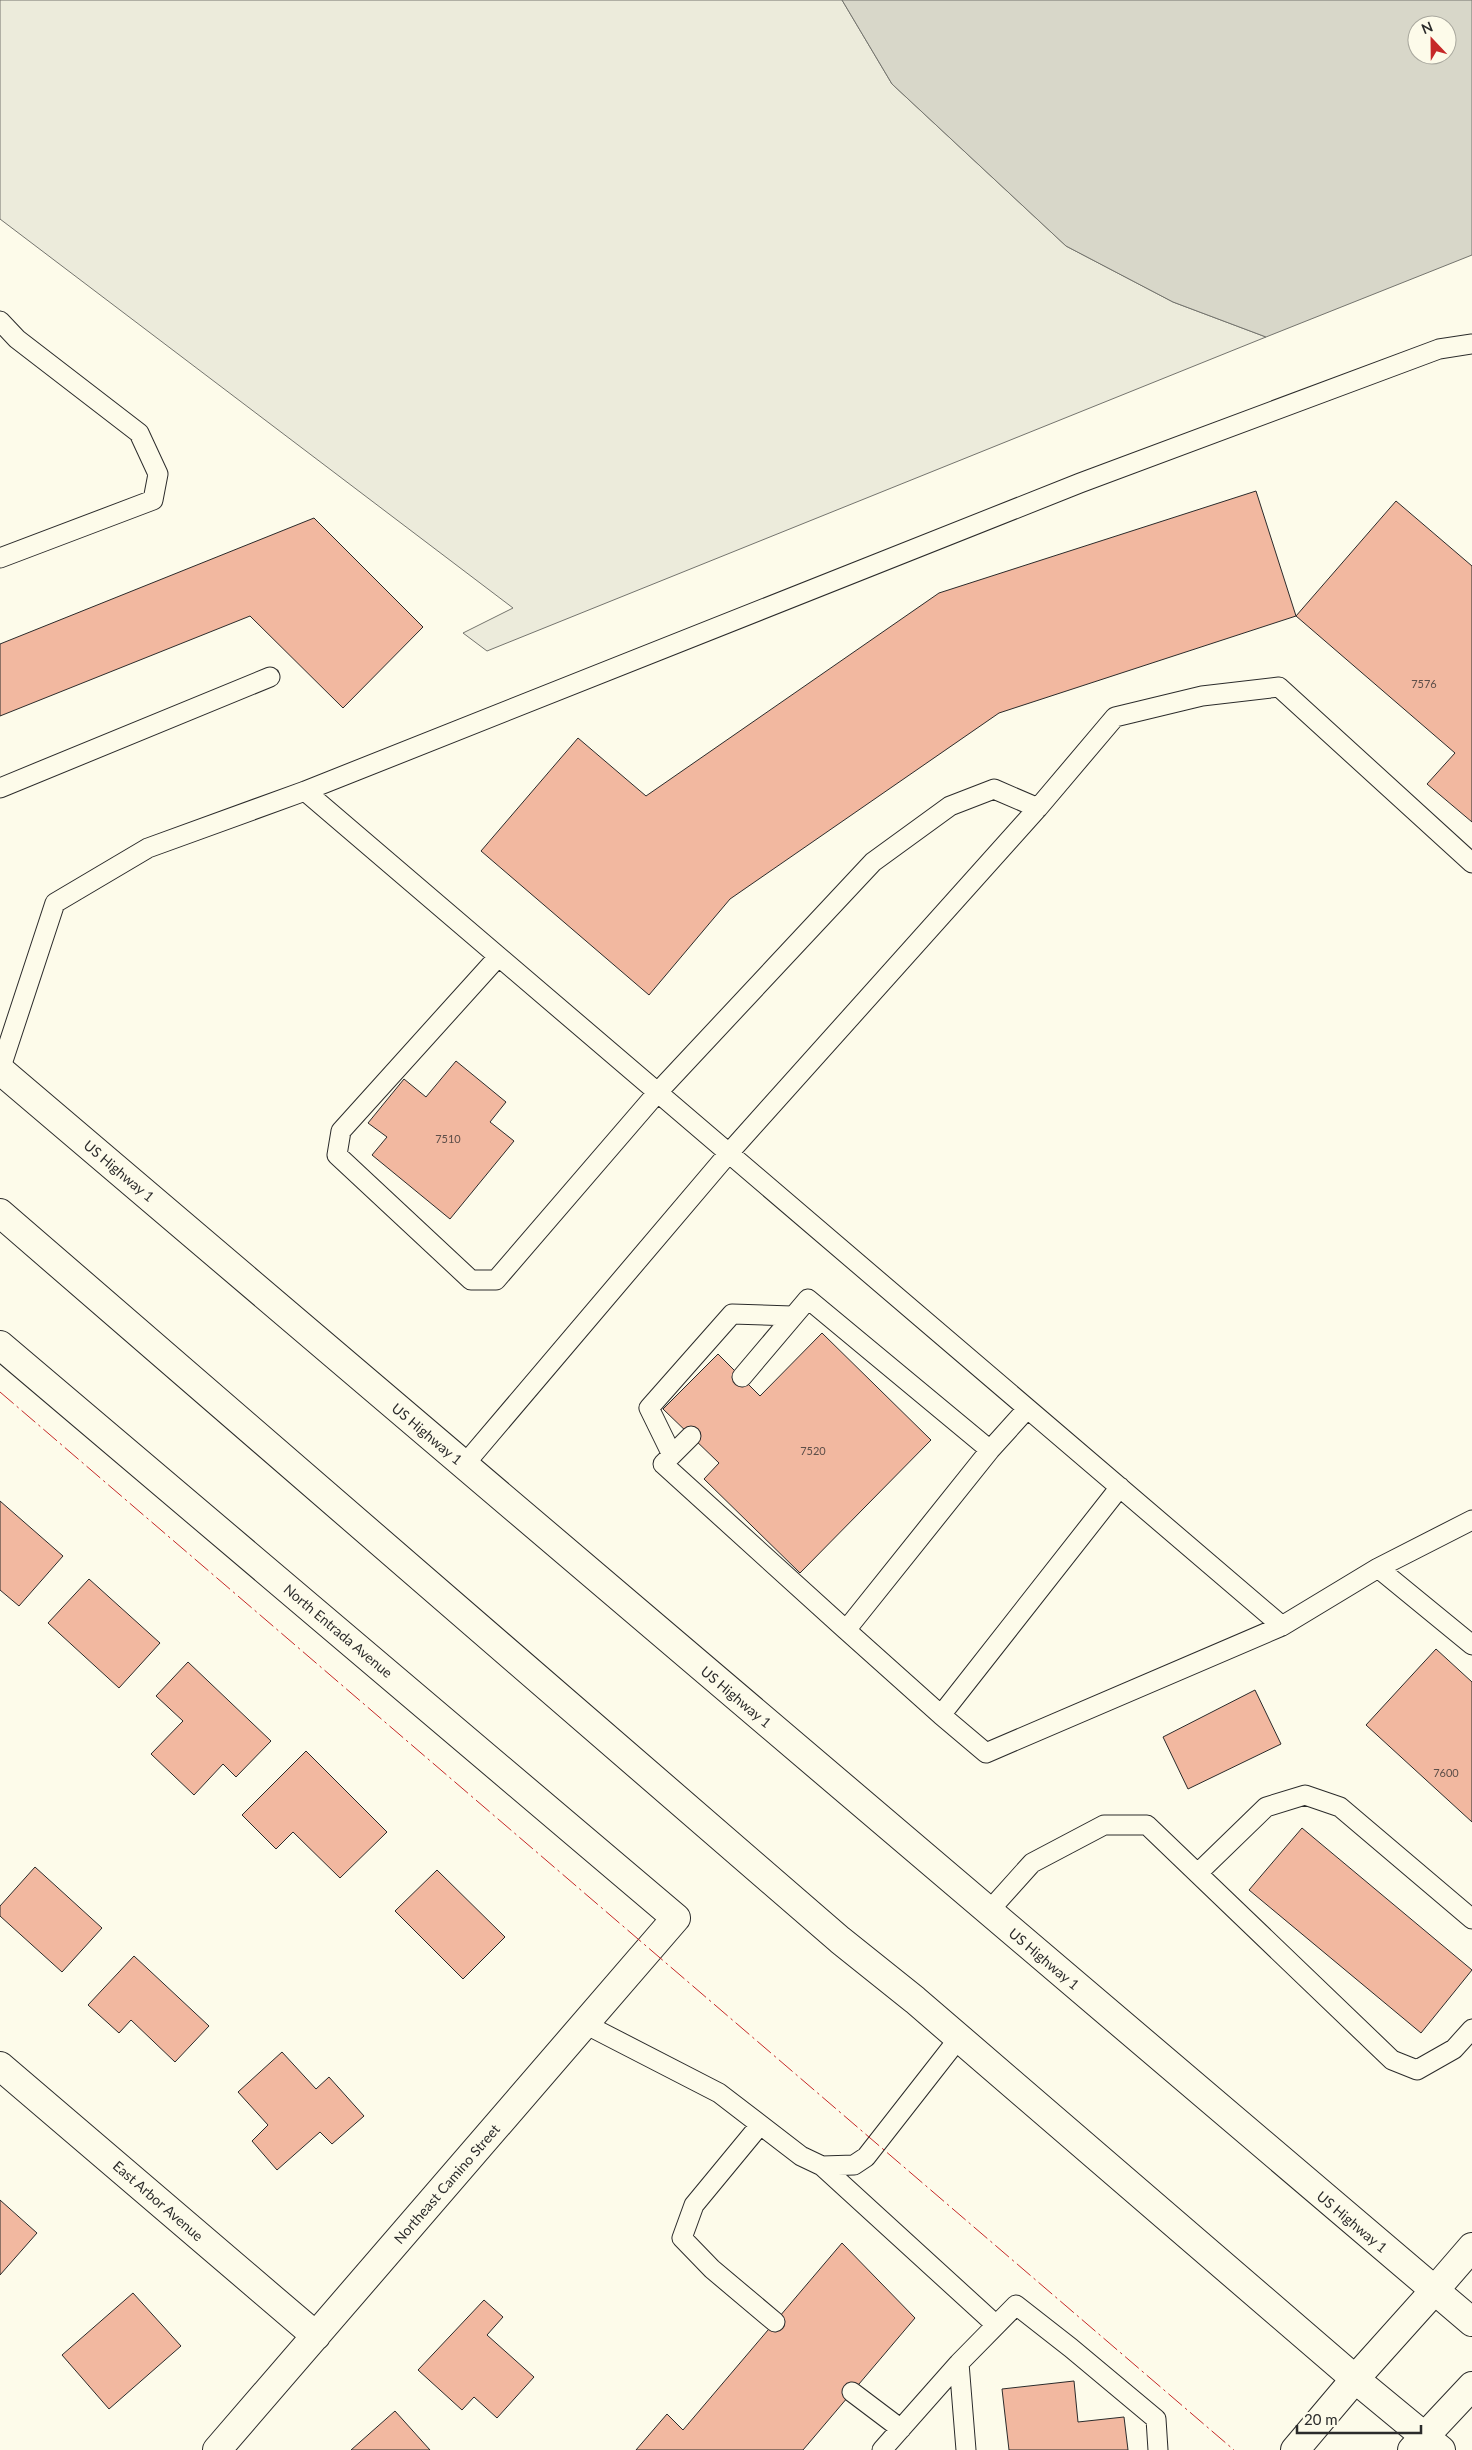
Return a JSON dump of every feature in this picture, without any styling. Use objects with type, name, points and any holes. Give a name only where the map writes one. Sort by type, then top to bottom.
[{"type":"main road","name":"US Highway 1","points":[[0,1070],[1472,2322]]},
{"type":"main road","points":[[0,1213],[840,1940],[959,2038],[1355,2379],[1426,2445],[1472,2386]]},
{"type":"main road","name":"North Entrada Avenue","points":[[0,1345],[676,1918]]},
{"type":"main road","name":"Northeast Camino Street","points":[[217,2450],[676,1918]]},
{"type":"main road","name":"East Arbor Avenue","points":[[0,2066],[316,2336]]},
{"type":"main road","points":[[1295,2450],[1472,2247]]},
{"type":"lane","points":[[0,322],[17,339],[139,433],[158,474],[153,500],[0,558]]},
{"type":"lane","points":[[0,1070],[54,902],[148,848],[305,791],[1080,483],[1439,349],[1472,344]]},
{"type":"lane","points":[[0,788],[270,677]]},
{"type":"lane","points":[[464,1465],[728,1154],[1038,808],[1115,717],[1202,696],[1279,688],[1472,863]]},
{"type":"lane","points":[[498,957],[341,1131],[337,1155],[471,1280],[496,1280],[657,1093],[872,862],[950,806],[994,789],[1038,808]]},
{"type":"lane","points":[[305,791],[1282,1626]]},
{"type":"lane","points":[[742,1377],[808,1299],[990,1450]]},
{"type":"lane","points":[[672,1455],[649,1408],[732,1314],[792,1316]]},
{"type":"lane","points":[[846,1630],[990,1450],[1027,1409]]},
{"type":"lane","points":[[691,1436],[663,1464],[846,1630],[986,1753],[1282,1626],[1378,1568],[1472,1520]]},
{"type":"lane","points":[[941,1715],[1120,1487]]},
{"type":"lane","points":[[1378,1568],[1472,1646]]},
{"type":"lane","points":[[1198,1873],[1266,1807],[1305,1795],[1340,1807],[1472,1920]]},
{"type":"lane","points":[[988,1912],[1032,1863],[1104,1825],[1147,1825],[1392,2060],[1417,2070],[1454,2050],[1472,2029]]},
{"type":"lane","points":[[585,2024],[719,2093],[801,2156],[822,2166],[995,2324]]},
{"type":"lane","points":[[822,2166],[854,2164],[866,2157],[959,2038]]},
{"type":"lane","points":[[760,2125],[694,2205],[682,2238],[712,2269],[775,2322]]},
{"type":"lane","points":[[882,2450],[995,2324],[1016,2305],[1156,2419],[1158,2450]]},
{"type":"lane","points":[[959,2363],[966,2450]]},
{"type":"lane","points":[[852,2392],[901,2429]]},
{"type":"shaded area","points":[[0,0],[842,0],[892,84],[1066,246],[1173,302],[1266,337],[487,651],[463,633],[513,608],[0,219]]},
{"type":"shaded area","points":[[842,0],[1472,0],[1472,255],[1266,337],[1173,302],[1066,246],[892,84]]},
{"type":"building","points":[[1256,491],[1296,616],[999,713],[730,899],[649,995],[481,851],[578,738],[646,796],[939,593]]},
{"type":"building","points":[[1396,501],[1472,566],[1472,822],[1427,784],[1455,753],[1296,616]]},
{"type":"building","points":[[314,518],[423,627],[343,708],[250,616],[0,716],[0,644]]},
{"type":"building","points":[[456,1061],[506,1102],[490,1122],[514,1141],[450,1219],[372,1155],[387,1137],[368,1123],[404,1079],[426,1097]]},
{"type":"building","points":[[822,1333],[931,1440],[800,1573],[704,1479],[719,1463],[663,1409],[718,1354],[760,1396]]},
{"type":"building","points":[[0,1501],[63,1556],[19,1606],[0,1590]]},
{"type":"building","points":[[89,1579],[160,1643],[119,1688],[48,1623]]},
{"type":"building","points":[[1436,1649],[1472,1682],[1472,1822],[1366,1725]]},
{"type":"building","points":[[188,1662],[271,1741],[236,1777],[223,1764],[194,1795],[151,1754],[183,1721],[156,1696]]},
{"type":"building","points":[[1255,1690],[1281,1744],[1188,1789],[1163,1737]]},
{"type":"building","points":[[306,1751],[387,1832],[340,1878],[293,1832],[276,1849],[242,1815]]},
{"type":"building","points":[[1302,1828],[1472,1970],[1421,2033],[1249,1890]]},
{"type":"building","points":[[35,1867],[102,1928],[62,1972],[0,1916],[0,1906]]},
{"type":"building","points":[[437,1870],[505,1937],[463,1979],[395,1911]]},
{"type":"building","points":[[134,1956],[209,2026],[175,2062],[131,2020],[119,2033],[88,2005]]},
{"type":"building","points":[[282,2052],[316,2089],[329,2077],[364,2116],[332,2144],[320,2132],[277,2170],[252,2141],[268,2125],[238,2092]]},
{"type":"building","points":[[0,2200],[37,2233],[0,2275]]},
{"type":"building","points":[[842,2243],[915,2318],[803,2450],[636,2450],[667,2414],[683,2430]]},
{"type":"building","points":[[133,2293],[181,2346],[109,2409],[62,2355]]},
{"type":"building","points":[[484,2300],[503,2317],[487,2335],[534,2377],[497,2418],[474,2397],[462,2410],[418,2370]]},
{"type":"building","points":[[1074,2381],[1078,2422],[1124,2417],[1128,2450],[1009,2450],[1002,2389]]},
{"type":"building","points":[[395,2411],[430,2450],[351,2450]]},
{"type":"power","points":[[0,1392],[1234,2450]]}]
